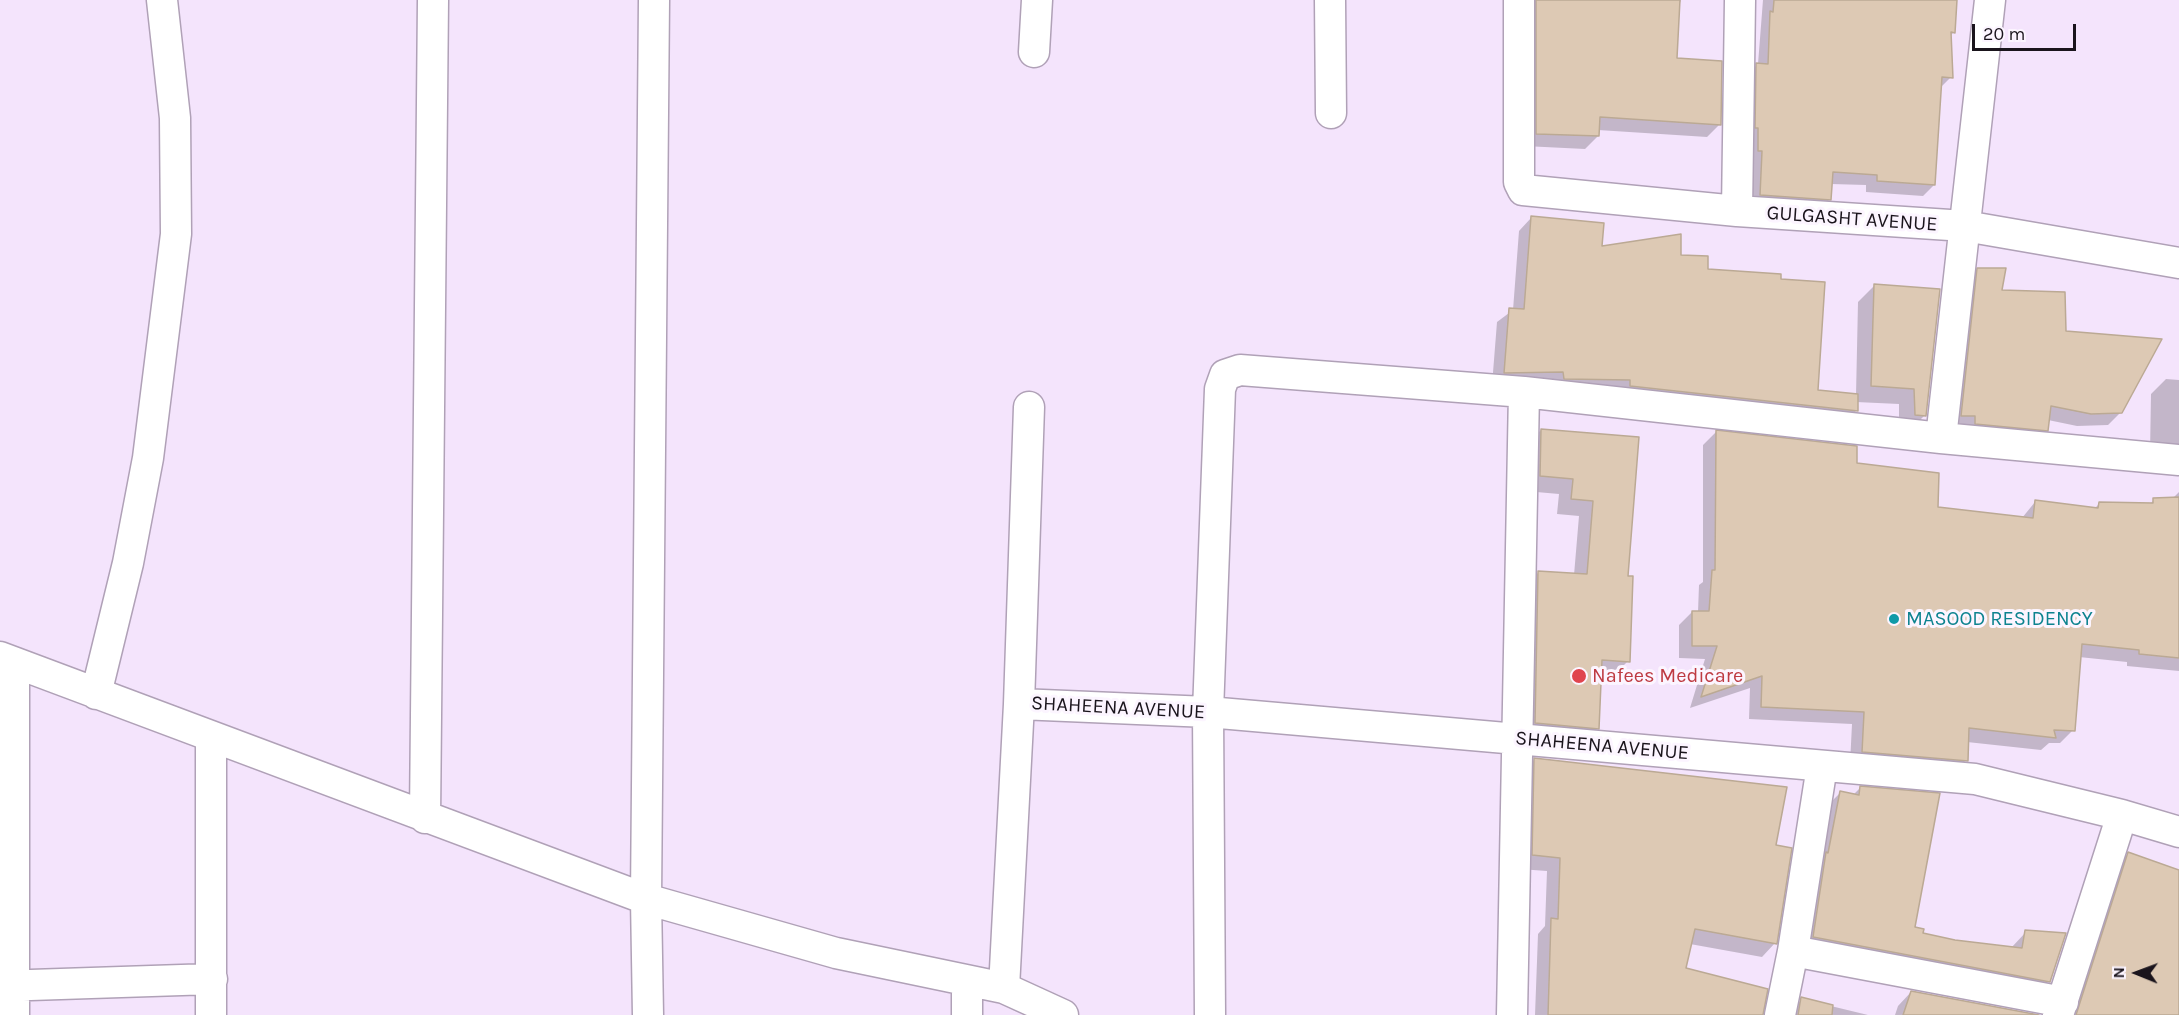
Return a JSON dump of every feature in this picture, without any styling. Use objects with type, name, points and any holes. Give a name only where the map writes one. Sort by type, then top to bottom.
[{"type":"street","points":[[96,694],[128,563],[148,458],[176,234],[175,118],[162,0]]},
{"type":"street","points":[[425,818],[433,0]]},
{"type":"street","points":[[648,1015],[646,899],[654,0]]},
{"type":"street","points":[[1034,52],[1037,0]]},
{"type":"street","points":[[1330,0],[1331,113]]},
{"type":"street","name":"GULGASHT AVENUE","points":[[1519,0],[1519,182],[1523,190],[1737,211],[1965,226],[2179,263]]},
{"type":"street","points":[[1737,211],[1740,0]]},
{"type":"street","points":[[1941,438],[1990,0]]},
{"type":"street","points":[[1210,1015],[1208,712],[1220,389],[1226,375],[1240,370],[1524,392],[1941,438],[2179,460]]},
{"type":"street","points":[[1512,1015],[1524,392]]},
{"type":"street","points":[[1004,988],[1019,704],[1029,407]]},
{"type":"street","points":[[14,1015],[7,985],[7,660],[646,899],[837,952],[1004,988],[1063,1015]]},
{"type":"street","name":"SHAHEENA AVENUE","points":[[1019,704],[1208,712],[1975,779],[2122,815],[2179,832]]},
{"type":"street","points":[[211,737],[211,1015]]},
{"type":"street","points":[[1780,1015],[1794,951],[1822,766]]},
{"type":"street","points":[[1794,951],[2060,1009],[2122,815]]},
{"type":"street","points":[[7,985],[212,979]]},
{"type":"street","points":[[967,981],[967,1015]]},
{"type":"building","points":[[1536,0],[1680,0],[1677,58],[1722,61],[1721,125],[1600,117],[1599,136],[1536,134]]},
{"type":"building","points":[[1774,0],[1957,0],[1955,33],[1951,32],[1953,78],[1942,77],[1935,185],[1877,181],[1877,175],[1833,172],[1831,200],[1760,195],[1762,151],[1758,151],[1758,128],[1755,128],[1756,63],[1768,64],[1770,11],[1773,12]]},
{"type":"building","points":[[1531,216],[1604,223],[1602,246],[1681,234],[1681,255],[1708,256],[1708,269],[1781,274],[1781,279],[1825,282],[1818,390],[1858,394],[1858,411],[1630,386],[1630,380],[1564,379],[1563,372],[1504,373],[1509,308],[1524,309]]},
{"type":"building","points":[[1977,268],[2006,268],[2002,290],[2065,292],[2066,331],[2162,339],[2122,413],[2091,414],[2051,406],[2048,431],[1975,424],[1975,416],[1961,416]]},
{"type":"building","points":[[1874,284],[1940,289],[1926,416],[1915,415],[1914,389],[1871,386]]},
{"type":"building","points":[[1541,429],[1639,437],[1628,576],[1633,576],[1630,662],[1602,660],[1599,729],[1535,723],[1538,571],[1587,574],[1593,501],[1571,499],[1573,479],[1540,476]]},
{"type":"building","points":[[1716,430],[1857,446],[1857,463],[1939,473],[1938,507],[2033,518],[2035,500],[2098,508],[2099,502],[2153,503],[2153,498],[2179,497],[2179,658],[2139,654],[2139,650],[2082,644],[2075,731],[2054,730],[2056,738],[1969,728],[1968,761],[1862,752],[1864,712],[1761,707],[1762,676],[1701,697],[1717,646],[1692,646],[1692,611],[1709,611],[1712,570],[1715,570]]},
{"type":"building","points":[[1534,758],[1787,787],[1776,845],[1792,848],[1777,944],[1695,929],[1686,968],[1768,989],[1763,1015],[1548,1015],[1551,918],[1558,919],[1560,858],[1532,855]]},
{"type":"building","points":[[1860,786],[1940,793],[1915,927],[1924,929],[1923,933],[1955,940],[2022,948],[2025,930],[2066,933],[2050,982],[1813,937],[1826,852],[1828,853],[1840,791],[1859,795]]},
{"type":"building","points":[[2128,852],[2179,870],[2179,1015],[2076,1015]]},
{"type":"building","points":[[1911,991],[2039,1015],[1903,1015]]},
{"type":"building","points":[[1801,997],[1833,1005],[1832,1015],[1798,1015]]},
{"type":"place","name":"MASOOD RESIDENCY","points":[[1894,619]]},
{"type":"place","name":"Nafees Medicare","points":[[1579,676]]}]
